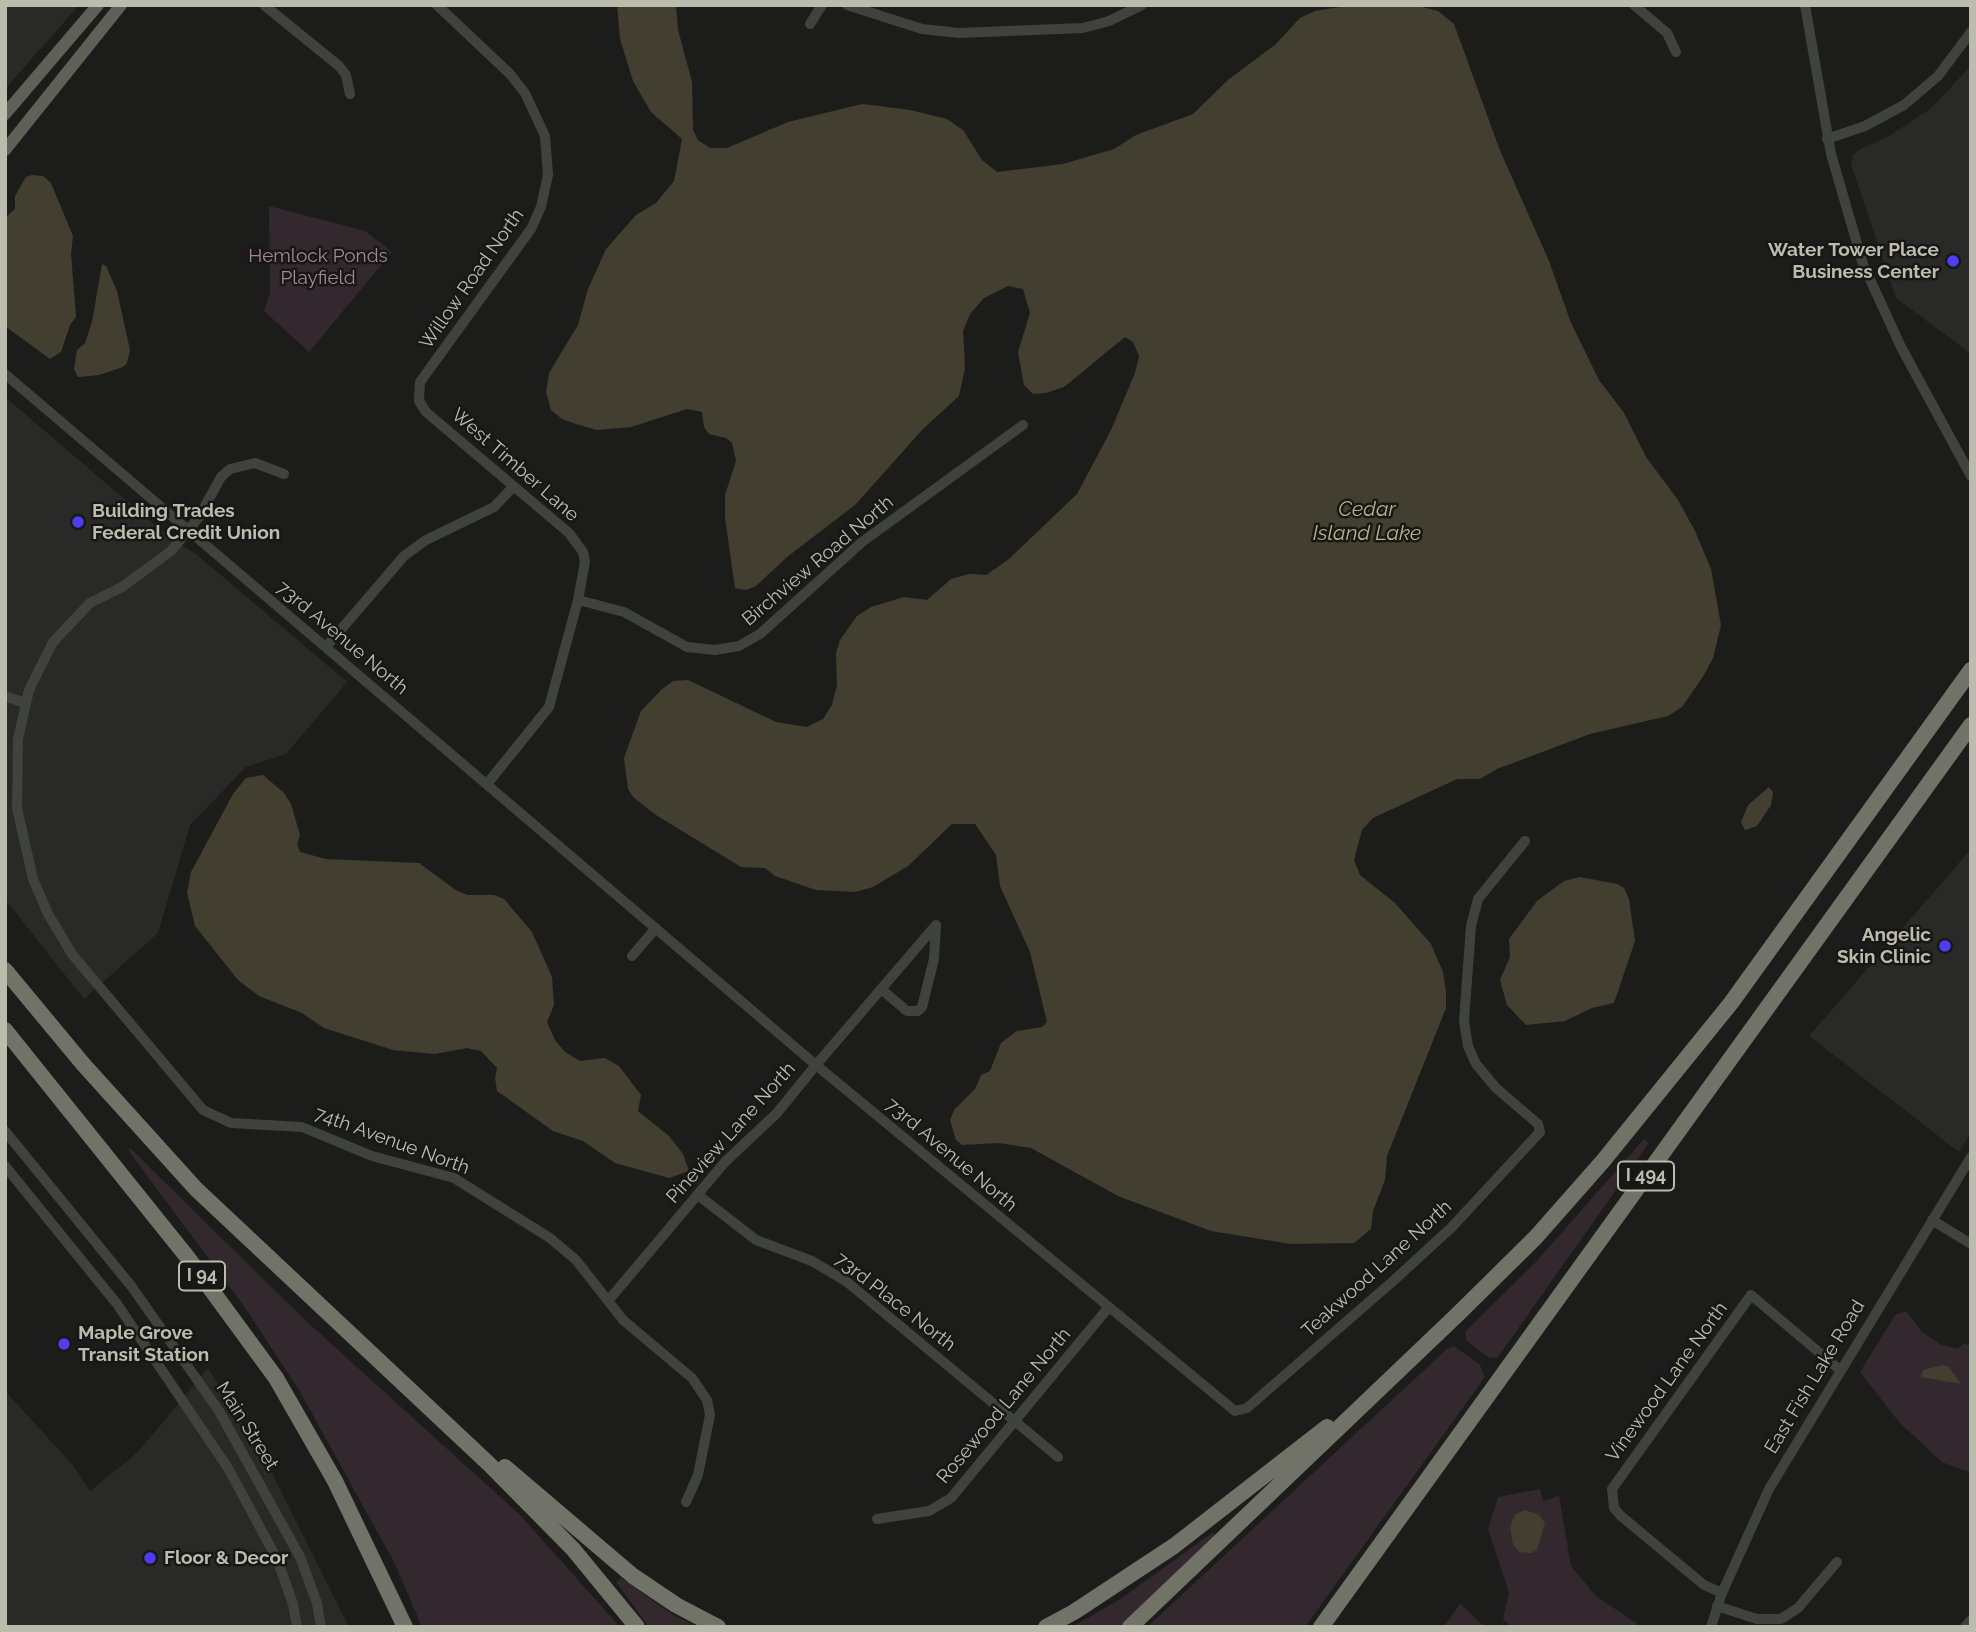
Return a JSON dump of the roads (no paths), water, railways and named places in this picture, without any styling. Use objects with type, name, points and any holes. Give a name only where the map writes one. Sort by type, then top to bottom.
[{"type":"highway","name":"I 494","points":[[1398,1371],[1535,1237],[1667,1086],[1731,1003],[1971,670]]},
{"type":"highway","name":"I 494","points":[[1321,1627],[1971,725]]},
{"type":"highway","points":[[5,970],[83,1064],[196,1189],[532,1507],[605,1585],[637,1627]]},
{"type":"highway","name":"I 94","points":[[5,1030],[188,1258],[254,1347],[303,1424],[365,1544],[399,1627]]},
{"type":"highway","points":[[1046,1627],[1082,1607],[1197,1530],[1398,1371]]},
{"type":"highway","points":[[1130,1627],[1398,1371]]},
{"type":"highway","points":[[396,1377],[633,1576],[676,1605],[718,1627]]},
{"type":"highway","points":[[365,1544],[405,1627]]},
{"type":"main road","points":[[5,114],[98,5]]},
{"type":"main road","points":[[5,150],[121,5]]},
{"type":"street","points":[[264,5],[339,66],[346,75],[350,94]]},
{"type":"street","name":"Willow Road North","points":[[419,401],[420,382],[537,217],[547,186],[548,165],[541,124],[525,93],[510,74],[437,5]]},
{"type":"street","points":[[810,24],[822,5]]},
{"type":"street","points":[[847,5],[922,29],[959,33],[1083,28],[1109,21],[1142,5]]},
{"type":"street","points":[[1634,5],[1667,33],[1676,52]]},
{"type":"street","points":[[1805,5],[1827,139],[1869,282],[1971,476]]},
{"type":"street","points":[[1827,139],[1865,127],[1904,105],[1938,76],[1971,32]]},
{"type":"street","name":"73rd Avenue North","points":[[5,374],[816,1065],[1226,1406]]},
{"type":"street","name":"West Timber Lane","points":[[419,401],[426,412],[569,533],[583,552],[578,600],[549,707],[487,784]]},
{"type":"street","name":"Birchview Road North","points":[[578,600],[624,612],[687,647],[715,650],[739,646],[760,634],[862,542],[1023,425]]},
{"type":"street","name":"74th Avenue North","points":[[284,474],[255,463],[230,469],[220,477],[188,530],[158,562],[122,587],[90,603],[64,628],[35,674],[25,703],[16,774],[17,808],[23,845],[48,914],[72,954],[192,1099],[215,1117],[230,1123],[302,1127],[372,1156],[454,1178],[562,1247],[576,1260],[623,1320],[692,1378],[707,1400],[710,1415],[698,1475],[686,1502]]},
{"type":"street","points":[[326,647],[404,556],[426,540],[494,507],[513,486]]},
{"type":"street","points":[[5,696],[25,703]]},
{"type":"street","name":"Teakwood Lane North","points":[[1226,1406],[1235,1411],[1247,1408],[1325,1341],[1451,1228],[1540,1132],[1538,1124],[1496,1088],[1476,1064],[1468,1046],[1464,1021],[1471,926],[1478,899],[1525,841]]},
{"type":"street","name":"Pineview Lane North","points":[[608,1301],[730,1156],[777,1113],[816,1065],[881,989],[936,925],[934,959],[922,1007],[918,1011],[907,1011],[881,989]]},
{"type":"street","points":[[632,956],[656,928]]},
{"type":"street","name":"Main Street","points":[[5,1131],[132,1287],[219,1411],[246,1455],[300,1557],[317,1603],[320,1627]]},
{"type":"street","name":"East Fish Lake Road","points":[[1711,1627],[1722,1593],[1769,1489],[1971,1157]]},
{"type":"street","name":"Main Street","points":[[5,1166],[117,1304],[228,1468],[276,1559],[293,1604],[297,1627]]},
{"type":"street","name":"73rd Place North","points":[[698,1195],[756,1240],[812,1261],[847,1282],[1058,1457]]},
{"type":"street","points":[[1932,1220],[1971,1244]]},
{"type":"street","name":"Vinewood Lane North","points":[[1722,1593],[1704,1585],[1620,1516],[1614,1508],[1612,1489],[1751,1295],[1840,1370]]},
{"type":"street","name":"Rosewood Lane North","points":[[877,1519],[929,1511],[941,1506],[960,1489],[1108,1308]]},
{"type":"street","points":[[1717,1606],[1757,1619],[1781,1619],[1798,1608],[1837,1562]]},
{"type":"street","points":[[1965,1627],[1971,1620]]},
{"type":"water","name":"Cedar Island Lake","points":[[617,5],[676,5],[678,30],[692,82],[693,130],[698,140],[710,148],[727,148],[788,122],[862,104],[910,110],[947,119],[963,130],[982,160],[997,172],[1063,164],[1114,149],[1136,135],[1193,114],[1228,80],[1276,44],[1300,18],[1315,11],[1346,6],[1415,5],[1438,11],[1454,24],[1499,148],[1549,261],[1571,323],[1599,380],[1624,413],[1646,457],[1678,500],[1695,531],[1711,569],[1721,625],[1713,658],[1704,675],[1682,707],[1668,716],[1590,734],[1497,769],[1480,779],[1457,779],[1373,818],[1362,830],[1354,860],[1360,875],[1395,903],[1431,944],[1443,972],[1446,1008],[1387,1156],[1385,1180],[1373,1211],[1371,1229],[1354,1243],[1291,1244],[1211,1231],[1118,1196],[1031,1148],[999,1143],[962,1145],[956,1140],[950,1120],[954,1110],[975,1089],[981,1075],[990,1071],[1001,1043],[1017,1031],[1042,1027],[1047,1022],[1030,952],[1000,886],[996,855],[975,824],[952,824],[908,866],[873,887],[855,892],[816,890],[775,876],[765,868],[741,867],[656,815],[633,797],[628,789],[624,758],[641,711],[673,681],[688,680],[776,722],[807,727],[823,719],[832,705],[837,685],[836,653],[840,640],[857,616],[871,607],[904,597],[927,600],[951,579],[969,574],[986,575],[1009,559],[1077,494],[1111,430],[1135,373],[1139,356],[1133,342],[1125,337],[1064,387],[1033,394],[1024,385],[1018,352],[1030,313],[1023,289],[1008,286],[984,298],[970,314],[963,331],[965,368],[959,396],[923,429],[855,505],[787,557],[756,586],[746,590],[735,588],[725,518],[725,495],[736,461],[732,443],[726,438],[709,434],[704,427],[702,412],[687,409],[631,427],[597,430],[562,419],[551,410],[546,392],[549,373],[578,325],[588,289],[606,249],[636,215],[656,203],[674,181],[682,139],[651,112],[633,81],[620,39]]},
{"type":"water","points":[[43,176],[51,183],[73,236],[71,254],[76,317],[70,325],[61,352],[50,359],[5,326],[5,218],[15,209],[15,196],[26,177]]},
{"type":"water","points":[[102,264],[106,266],[117,291],[130,350],[127,363],[123,367],[99,375],[78,377],[74,369],[77,350],[85,343],[92,322]]},
{"type":"water","points":[[263,775],[284,793],[291,804],[300,835],[297,844],[300,852],[326,859],[419,863],[457,891],[468,895],[494,895],[504,899],[532,932],[552,977],[554,1005],[547,1022],[555,1040],[565,1052],[580,1061],[605,1058],[619,1066],[641,1095],[638,1111],[669,1136],[683,1154],[689,1171],[669,1178],[615,1163],[583,1141],[553,1131],[497,1091],[497,1068],[481,1051],[467,1048],[435,1054],[393,1050],[324,1028],[302,1013],[259,996],[238,980],[195,926],[187,893],[191,872],[233,794],[246,778]]},
{"type":"water","points":[[1769,787],[1773,792],[1771,805],[1757,826],[1745,830],[1741,822],[1748,805]]},
{"type":"water","points":[[1580,877],[1617,884],[1624,888],[1629,899],[1635,941],[1614,1003],[1592,1008],[1565,1021],[1526,1025],[1507,1005],[1500,980],[1510,957],[1509,939],[1537,901],[1564,881]]},
{"type":"water","points":[[1942,1365],[1949,1367],[1961,1384],[1921,1377],[1923,1370]]},
{"type":"water","points":[[1525,1510],[1539,1515],[1545,1523],[1537,1550],[1531,1553],[1520,1552],[1513,1545],[1510,1527],[1515,1515]]},
{"type":"place","name":"Water Tower Place Business Center","points":[[1953,261]]},
{"type":"place","name":"Building Trades Federal Credit Union","points":[[78,522]]},
{"type":"place","name":"Angelic Skin Clinic","points":[[1945,946]]},
{"type":"place","name":"Maple Grove Transit Station","points":[[64,1344]]},
{"type":"place","name":"Floor & Decor","points":[[150,1558]]},
{"type":"park label","name":"Hemlock Ponds Playfield","points":[[318,267]]}]
